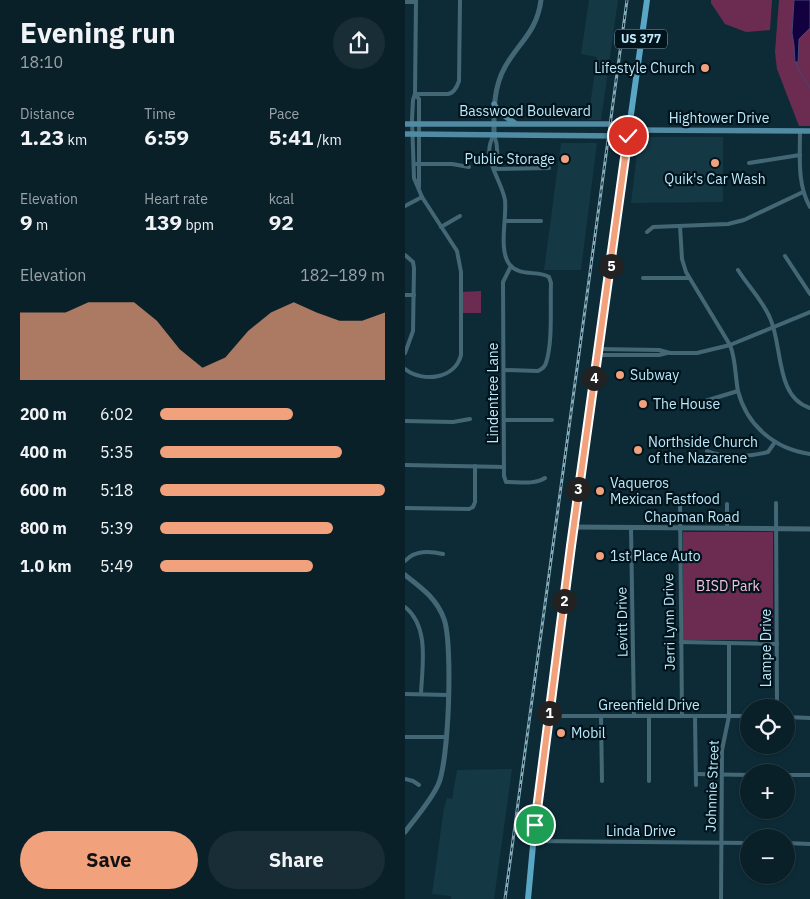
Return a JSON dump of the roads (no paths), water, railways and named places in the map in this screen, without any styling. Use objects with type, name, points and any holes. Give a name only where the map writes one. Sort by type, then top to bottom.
[{"type":"main road","name":"US 377","points":[[528,899],[533,841],[573,527],[647,0]]},
{"type":"main road","points":[[494,104],[499,113],[517,124]]},
{"type":"main road","name":"Basswood Boulevard","points":[[405,124],[619,124],[628,130],[620,136],[405,134]]},
{"type":"main road","name":"Hightower Drive","points":[[628,130],[810,131]]},
{"type":"street","points":[[415,94],[448,94],[456,88],[459,81],[460,0]]},
{"type":"street","points":[[494,168],[497,162],[497,152],[494,135],[494,104],[499,82],[504,68],[533,28],[539,14],[541,0]]},
{"type":"street","points":[[405,2],[415,1],[415,94],[419,100],[413,164],[414,178],[419,192],[457,251],[460,261],[461,334],[459,362],[451,371],[441,376],[422,376],[405,369]]},
{"type":"street","points":[[800,131],[799,167],[803,192],[810,207]]},
{"type":"street","points":[[416,134],[419,192]]},
{"type":"street","points":[[494,135],[489,142],[489,162],[494,168],[505,201],[506,257],[511,266],[523,273],[544,274],[551,283],[550,337],[546,363],[538,371],[504,370]]},
{"type":"street","points":[[749,163],[800,155]]},
{"type":"street","points":[[413,164],[452,164],[469,167]]},
{"type":"street","points":[[494,168],[549,168]]},
{"type":"street","points":[[647,232],[653,227],[728,224],[744,220],[803,192]]},
{"type":"street","points":[[405,206],[422,197]]},
{"type":"street","points":[[441,227],[460,216]]},
{"type":"street","points":[[505,221],[541,221]]},
{"type":"street","points":[[680,226],[682,259],[689,278],[730,345],[734,358],[738,391],[751,420],[775,442],[810,454]]},
{"type":"street","points":[[405,353],[413,331],[414,295],[413,262],[406,255]]},
{"type":"street","points":[[785,256],[810,294]]},
{"type":"street","name":"Lindentree Lane","points":[[504,467],[503,282],[511,266]]},
{"type":"street","points":[[738,270],[769,315],[774,327],[787,388],[794,398],[810,408]]},
{"type":"street","points":[[643,278],[689,278]]},
{"type":"street","points":[[405,295],[414,295]]},
{"type":"street","points":[[598,352],[659,350],[669,353],[697,353],[730,345],[810,312]]},
{"type":"street","points":[[705,401],[738,391]]},
{"type":"street","points":[[405,421],[453,422],[470,419]]},
{"type":"street","points":[[504,420],[552,420]]},
{"type":"street","points":[[707,451],[717,454],[752,455],[768,452],[775,442]]},
{"type":"street","points":[[405,465],[504,467],[506,482],[533,482],[541,481],[545,478]]},
{"type":"street","points":[[405,508],[469,509],[473,507],[475,502],[475,466]]},
{"type":"street","name":"Jerri Lynn Drive","points":[[679,502],[682,716]]},
{"type":"street","name":"Lampe Drive","points":[[776,503],[777,699]]},
{"type":"street","points":[[727,504],[727,528]]},
{"type":"street","name":"Chapman Road","points":[[573,527],[810,529]]},
{"type":"street","name":"Levitt Drive","points":[[631,528],[634,716]]},
{"type":"street","points":[[405,561],[411,555],[429,551],[443,554]]},
{"type":"street","points":[[405,575],[432,597],[445,622],[449,641],[446,758],[439,785],[405,832]]},
{"type":"street","points":[[405,607],[416,621],[422,638],[421,694]]},
{"type":"street","points":[[681,642],[777,644]]},
{"type":"street","name":"Johnnie Street","points":[[721,899],[723,744],[729,716],[729,643]]},
{"type":"street","points":[[405,694],[448,695]]},
{"type":"street","name":"Greenfield Drive","points":[[549,716],[740,716]]},
{"type":"street","points":[[601,716],[601,780]]},
{"type":"street","points":[[649,716],[649,781]]},
{"type":"street","points":[[695,716],[696,785]]},
{"type":"street","points":[[795,717],[810,718]]},
{"type":"street","points":[[405,737],[447,737]]},
{"type":"street","points":[[696,774],[740,775]]},
{"type":"street","points":[[795,775],[810,775]]},
{"type":"street","points":[[405,779],[419,785]]},
{"type":"street","name":"Linda Drive","points":[[533,841],[740,843]]},
{"type":"street","points":[[795,844],[810,844]]},
{"type":"waterway","points":[[796,62],[798,69],[810,88]]},
{"type":"railway","points":[[505,899],[627,0]]},
{"type":"place","name":"Lifestyle Church","points":[[705,68]]},
{"type":"place","name":"Public Storage","points":[[565,159]]},
{"type":"place","name":"Quik's Car Wash","points":[[715,163]]},
{"type":"place","name":"Subway","points":[[620,375]]},
{"type":"place","name":"The House","points":[[643,404]]},
{"type":"place","name":"Northside Church of the Nazarene","points":[[638,450]]},
{"type":"place","name":"Vaqueros Mexican Fastfood","points":[[600,491]]},
{"type":"place","name":"1st Place Auto","points":[[600,556]]},
{"type":"place","name":"Mobil","points":[[561,733]]},
{"type":"park label","name":"BISD Park","points":[[728,586]]}]
